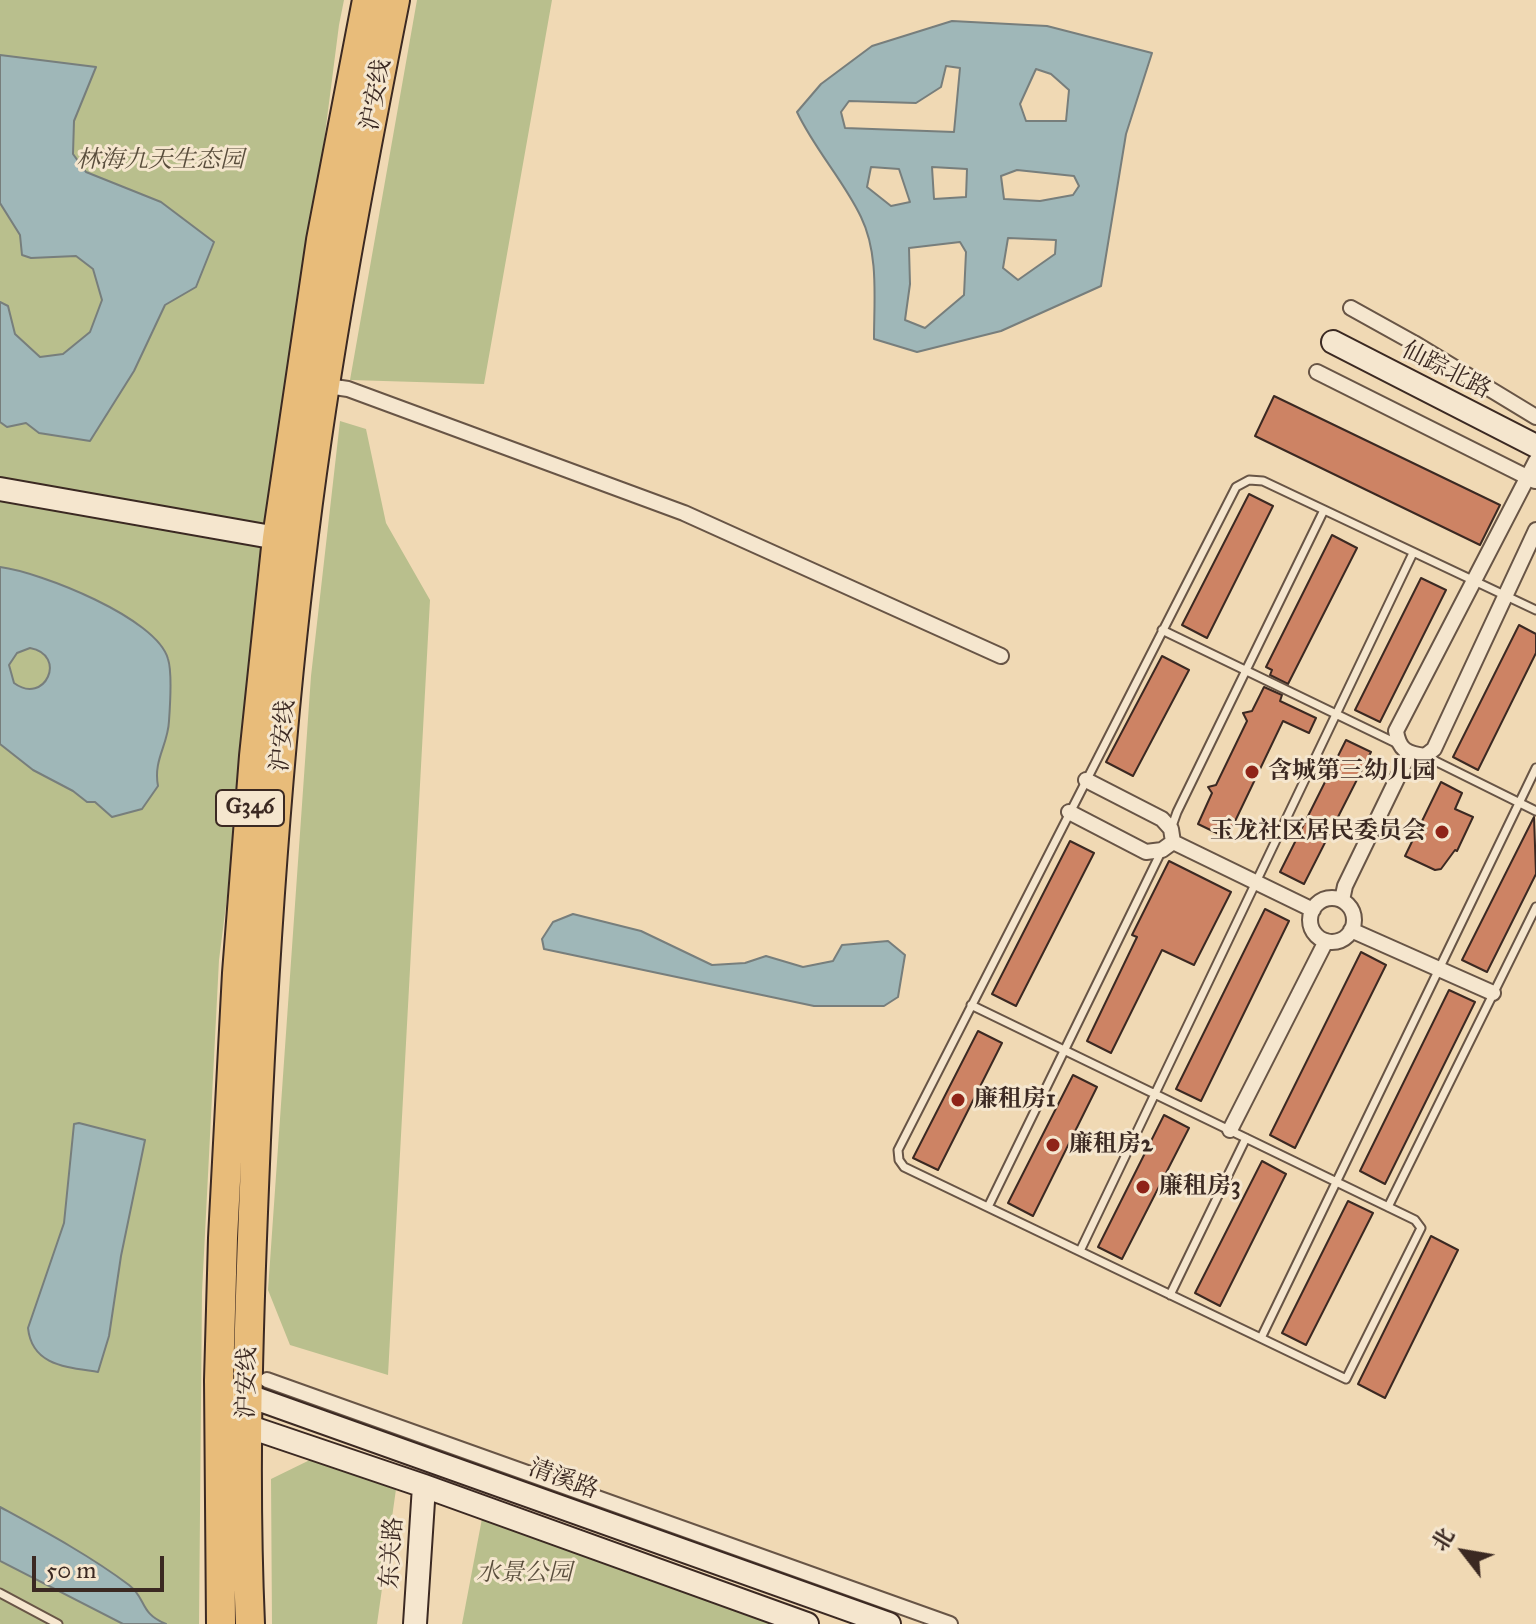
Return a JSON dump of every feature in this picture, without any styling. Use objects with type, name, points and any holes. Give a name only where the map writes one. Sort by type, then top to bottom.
[{"type":"highway","name":"沪安线","points":[[250,1624],[247,1426],[257,1387],[267,930],[304,534],[321,240],[367,0]]},
{"type":"highway","name":"沪安线","points":[[221,1624],[219,1385],[223,1238],[237,973],[254,756],[277,538],[395,0]]},
{"type":"main road","name":"仙踪北路","points":[[1333,342],[1536,446]]},
{"type":"main road","points":[[0,489],[277,538]]},
{"type":"main road","name":"清溪路","points":[[219,1385],[257,1387],[889,1624]]},
{"type":"main road","points":[[219,1417],[424,1486],[807,1624]]},
{"type":"main road","name":"东关路","points":[[415,1624],[424,1486]]},
{"type":"street","points":[[1351,308],[1536,417]]},
{"type":"street","points":[[1317,372],[1536,481]]},
{"type":"street","points":[[313,384],[348,389],[684,513],[1001,656]]},
{"type":"street","points":[[1342,900],[1345,886],[1404,750],[1396,731],[1536,461]]},
{"type":"street","points":[[1404,750],[1425,756],[1434,749],[1536,530]]},
{"type":"street","points":[[1086,780],[1162,819],[1168,840],[1313,910]]},
{"type":"street","points":[[1069,812],[1146,852],[1168,840]]},
{"type":"street","points":[[1329,898],[1342,900],[1354,916],[1351,930],[1341,940],[1326,941],[1311,925],[1313,910],[1329,898]]},
{"type":"street","points":[[1351,930],[1493,993]]},
{"type":"street","points":[[1230,1130],[1326,941]]},
{"type":"street","points":[[257,1387],[950,1624]]},
{"type":"lane","points":[[971,1005],[1415,1220],[1421,1228],[1346,1379],[904,1167],[898,1150],[971,1005],[1069,812],[1236,487],[1249,480],[1263,481],[1536,610]]},
{"type":"lane","points":[[988,1207],[1168,840],[1324,510]]},
{"type":"lane","points":[[1080,1251],[1413,553]]},
{"type":"lane","points":[[1162,630],[1404,750]]},
{"type":"lane","points":[[1425,756],[1536,811]]},
{"type":"lane","points":[[1261,1338],[1536,768]]},
{"type":"lane","points":[[1388,1207],[1536,907]]},
{"type":"lane","points":[[1170,1295],[1246,1138]]},
{"type":"lane","points":[[0,1593],[58,1624]]},
{"type":"green space","name":"林海九天生态园","points":[[0,0],[344,0],[219,960],[202,1292],[199,1624],[0,1624]]},
{"type":"green space","points":[[417,0],[552,0],[484,384],[350,380]]},
{"type":"green space","points":[[340,421],[366,429],[386,523],[430,600],[388,1375],[290,1345],[268,1290],[311,676]]},
{"type":"green space","points":[[316,1457],[397,1482],[377,1624],[272,1624],[271,1479]]},
{"type":"green space","name":"水景公园","points":[[484,1508],[807,1624],[462,1624]]},
{"type":"water","points":[[952,21],[1047,26],[1152,53],[1126,134],[1101,286],[1001,331],[917,352],[874,339],[874,277],[867,231],[854,204],[797,112],[821,84],[872,46]],"holes":[[[946,66],[960,68],[954,132],[845,128],[841,112],[849,101],[916,103],[941,87]],[[1036,69],[1051,74],[1069,90],[1066,121],[1026,121],[1020,104]],[[871,167],[899,169],[910,202],[891,206],[867,187]],[[932,167],[967,169],[966,197],[934,199]],[[1017,170],[1074,176],[1079,186],[1073,195],[1040,201],[1004,199],[1001,176]],[[1008,238],[1056,240],[1055,254],[1018,280],[1003,268]],[[960,242],[966,252],[964,295],[925,328],[905,320],[910,284],[909,248]]]},
{"type":"water","points":[[0,55],[96,67],[74,121],[73,154],[86,172],[161,202],[214,242],[196,287],[165,305],[134,371],[90,441],[39,433],[26,423],[7,427],[0,422],[0,302],[8,306],[15,334],[40,357],[63,354],[90,332],[102,300],[93,269],[76,256],[31,258],[22,255],[20,235],[0,203]]},
{"type":"water","points":[[0,567],[68,587],[121,613],[159,643],[169,665],[169,721],[157,768],[158,786],[142,809],[112,817],[95,802],[87,802],[33,770],[0,744]],"holes":[[[30,648],[41,652],[50,668],[43,684],[25,688],[14,683],[9,665],[17,653]]]},
{"type":"water","points":[[573,914],[641,931],[712,965],[745,963],[766,956],[803,967],[833,961],[842,945],[888,941],[905,955],[898,997],[884,1006],[814,1006],[544,949],[542,939],[553,922]]},
{"type":"water","points":[[74,1124],[145,1140],[121,1256],[109,1336],[98,1372],[63,1366],[44,1357],[31,1341],[28,1328],[64,1223]]},
{"type":"water","points":[[0,1507],[114,1574],[135,1590],[151,1615],[166,1624],[123,1624],[0,1561]]},
{"type":"building","points":[[1274,396],[1500,505],[1480,545],[1255,436]]},
{"type":"building","points":[[1249,494],[1273,506],[1207,638],[1182,625]]},
{"type":"building","points":[[1332,535],[1357,548],[1288,684],[1270,675],[1272,670],[1266,667]]},
{"type":"building","points":[[1421,578],[1446,590],[1380,722],[1355,710]]},
{"type":"building","points":[[1519,625],[1536,634],[1536,653],[1478,770],[1453,757]]},
{"type":"building","points":[[1162,656],[1189,670],[1133,776],[1106,762]]},
{"type":"building","points":[[1264,687],[1282,695],[1280,701],[1316,718],[1309,733],[1283,721],[1227,838],[1198,824],[1212,793],[1208,787],[1216,785],[1247,721],[1243,713],[1252,711]]},
{"type":"building","points":[[1346,740],[1371,752],[1304,884],[1280,872]]},
{"type":"building","name":"玉龙社区居民委员会","points":[[1441,782],[1462,793],[1455,809],[1473,817],[1457,851],[1441,869],[1435,870],[1405,856]]},
{"type":"building","points":[[1534,817],[1536,874],[1487,972],[1462,960]]},
{"type":"building","points":[[1070,841],[1094,853],[1016,1006],[992,994]]},
{"type":"building","points":[[1169,861],[1231,892],[1194,965],[1162,950],[1111,1053],[1087,1041],[1137,937],[1132,935]]},
{"type":"building","points":[[1265,909],[1289,921],[1201,1101],[1176,1089]]},
{"type":"building","points":[[1361,952],[1386,965],[1295,1148],[1270,1135]]},
{"type":"building","points":[[1449,990],[1475,1002],[1385,1184],[1360,1171]]},
{"type":"building","name":"廉租房1","points":[[978,1031],[1002,1043],[938,1170],[913,1158]]},
{"type":"building","name":"廉租房2","points":[[1073,1075],[1097,1087],[1033,1216],[1008,1203]]},
{"type":"building","name":"廉租房3","points":[[1164,1115],[1189,1128],[1122,1259],[1098,1247]]},
{"type":"building","points":[[1262,1161],[1286,1174],[1220,1306],[1195,1293]]},
{"type":"building","points":[[1348,1201],[1373,1213],[1306,1345],[1282,1333]]},
{"type":"building","points":[[1431,1236],[1458,1250],[1385,1398],[1358,1384]]},
{"type":"place","name":"含城第三幼儿园","points":[[1252,772]]},
{"type":"place","name":"玉龙社区居民委员会","points":[[1442,832]]},
{"type":"place","name":"廉租房1","points":[[958,1100]]},
{"type":"place","name":"廉租房2","points":[[1053,1145]]},
{"type":"place","name":"廉租房3","points":[[1143,1187]]}]
